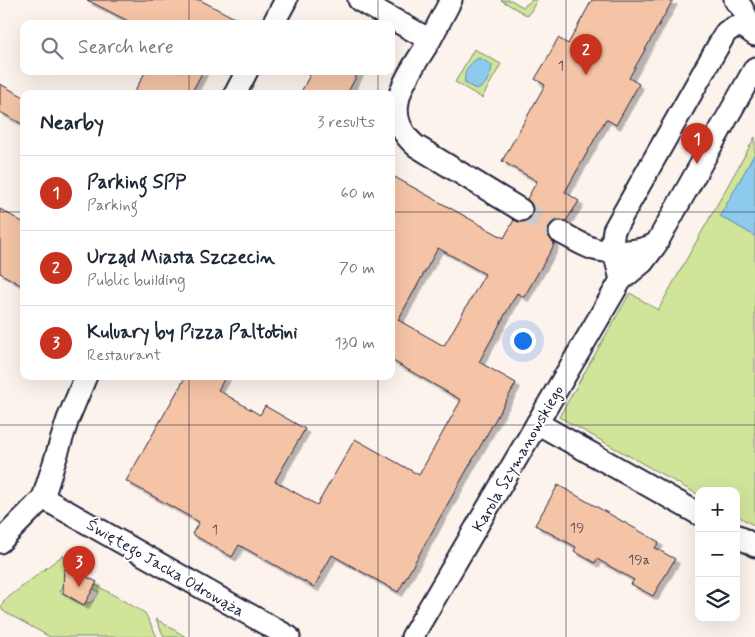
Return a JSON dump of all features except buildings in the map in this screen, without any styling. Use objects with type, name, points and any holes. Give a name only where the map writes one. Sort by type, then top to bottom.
[{"type":"street","points":[[275,20],[286,0]]},
{"type":"street","points":[[359,0],[394,20]]},
{"type":"street","points":[[451,0],[397,100],[398,118],[402,130],[416,146],[521,210]]},
{"type":"street","points":[[621,280],[612,239],[614,230],[720,42],[729,29],[749,19]]},
{"type":"street","points":[[395,20],[430,40]]},
{"type":"street","name":"Karola Szymanowskiego","points":[[412,637],[621,280],[643,262],[657,243],[755,68]]},
{"type":"street","points":[[237,90],[245,75]]},
{"type":"street","points":[[560,232],[593,250],[614,252],[642,250],[657,243]]},
{"type":"street","points":[[0,542],[43,498],[68,420],[84,380]]},
{"type":"street","points":[[537,423],[695,512]]},
{"type":"street","name":"Świętego Jacka Odrowąża","points":[[43,498],[289,637]]},
{"type":"street","points":[[740,537],[755,546]]},
{"type":"green space","points":[[501,0],[511,0],[523,7],[532,0],[537,0],[528,16]]},
{"type":"green space","points":[[474,49],[501,64],[482,98],[455,82]]},
{"type":"green space","points":[[755,137],[755,526],[740,517],[740,487],[695,487],[695,493],[559,417],[630,293],[658,310]]},
{"type":"green space","points":[[63,555],[70,564],[64,570],[63,585],[60,592],[76,601],[87,603],[96,598],[99,592],[93,589],[96,585],[145,613],[157,637],[50,637],[3,611],[1,607],[5,600]]},
{"type":"green space","points":[[156,619],[186,637],[164,637]]},
{"type":"water","points":[[479,58],[492,65],[488,79],[477,90],[465,83],[465,75],[467,68]]},
{"type":"water","points":[[755,153],[755,236],[720,216]]},
{"type":"tunnel","points":[[521,210],[560,232]]},
{"type":"place","name":"Urząd Miasta Szczecin","points":[[586,75]]},
{"type":"place","name":"Parking SPP","points":[[697,164]]},
{"type":"place","name":"Kuluary by Pizza Paltotini","points":[[79,587]]}]
